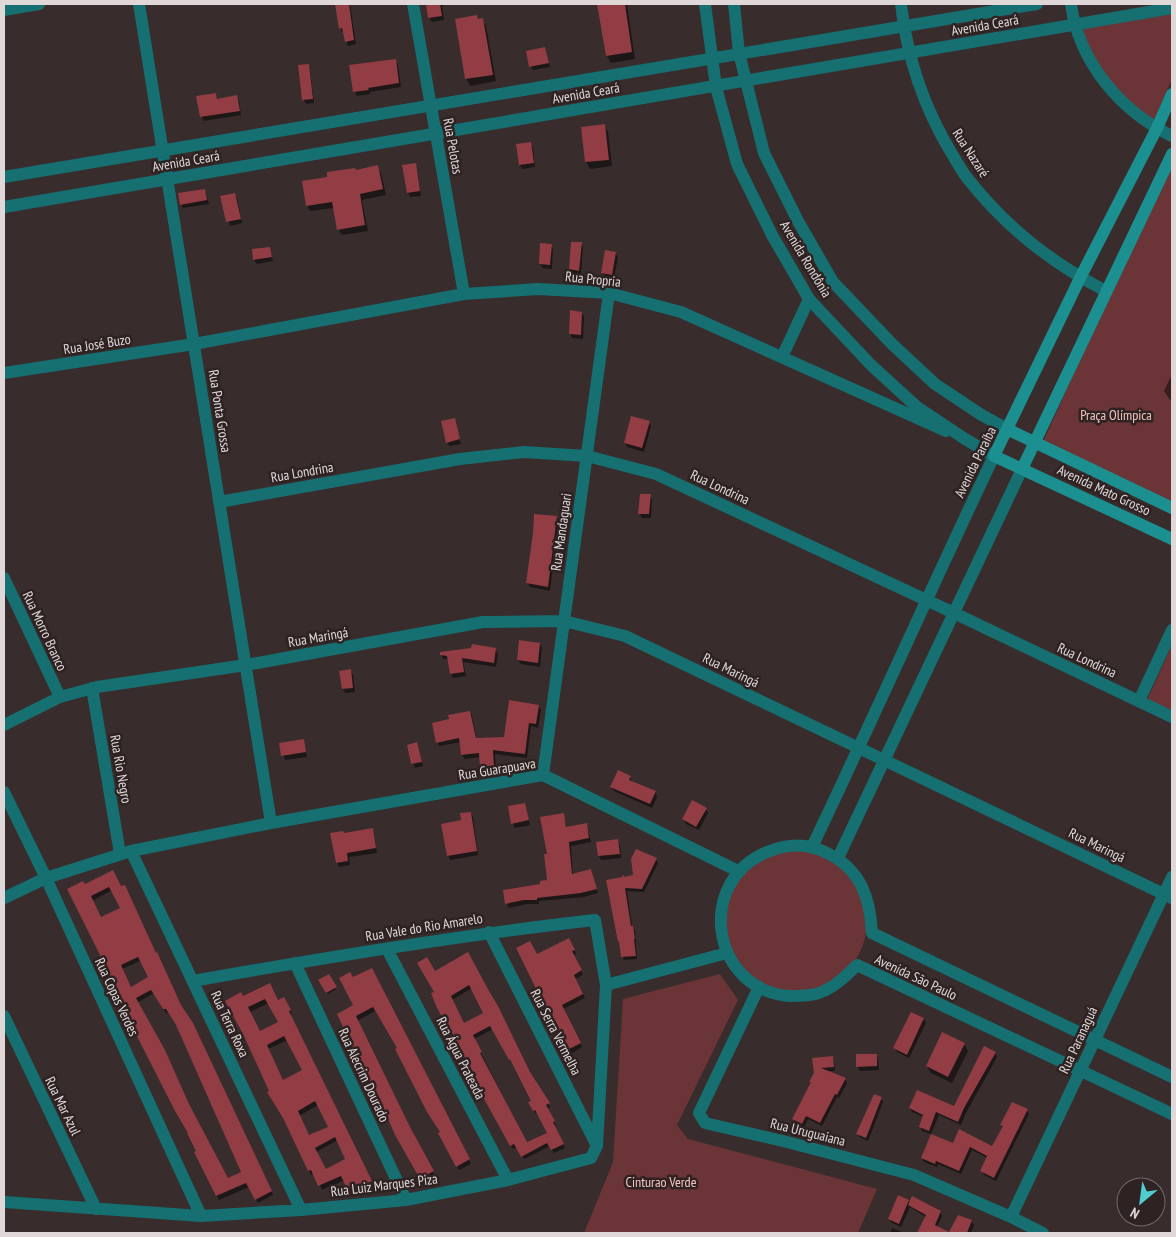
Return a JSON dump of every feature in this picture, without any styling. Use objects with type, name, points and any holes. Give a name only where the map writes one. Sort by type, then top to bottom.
[{"type":"main road","name":"Avenida Paraíba","points":[[994,456],[1080,278],[1157,128],[1172,94]]},
{"type":"main road","points":[[1022,468],[1172,154]]},
{"type":"main road","name":"Avenida Rondônia","points":[[1007,429],[1034,442]]},
{"type":"main road","name":"Avenida Mato Grosso","points":[[1034,442],[1172,508]]},
{"type":"main road","name":"Avenida Rondônia","points":[[994,456],[1022,468]]},
{"type":"main road","name":"Avenida Mato Grosso","points":[[1022,468],[1172,539]]},
{"type":"street","points":[[4,10],[39,4]]},
{"type":"street","name":"Rua Ponta Grossa","points":[[139,4],[271,823]]},
{"type":"street","name":"Rua Pelotas","points":[[413,4],[464,294]]},
{"type":"street","name":"Avenida Rondônia","points":[[705,4],[716,86],[737,164],[772,234],[809,299],[871,365],[917,407],[994,456]]},
{"type":"street","name":"Avenida Rondônia","points":[[734,4],[739,53],[764,153],[798,221],[833,282],[892,344],[935,384],[980,414],[1007,429]]},
{"type":"street","name":"Rua Nazaré","points":[[901,4],[910,54],[923,97],[942,138],[968,179],[1002,216],[1040,250],[1080,278],[1106,291]]},
{"type":"street","name":"Avenida Ceará","points":[[4,177],[1037,4]]},
{"type":"street","points":[[1071,4],[1074,24],[1091,64],[1120,100],[1157,128],[1172,136]]},
{"type":"street","name":"Avenida Ceará","points":[[4,207],[1172,8]]},
{"type":"street","name":"Rua Propria","points":[[194,344],[464,294],[538,289],[609,293],[682,312],[965,439]]},
{"type":"street","name":"Rua Mandaguari","points":[[543,775],[609,293]]},
{"type":"street","points":[[782,357],[809,299]]},
{"type":"street","name":"Rua José Buzo","points":[[4,373],[194,344]]},
{"type":"street","name":"Rua Londrina","points":[[219,502],[460,459],[524,452],[587,456],[656,474],[1172,717]]},
{"type":"street","name":"Avenida Paraíba","points":[[812,847],[994,456]]},
{"type":"street","points":[[838,858],[1022,468]]},
{"type":"street","name":"Rua Morro Branco","points":[[4,578],[60,696]]},
{"type":"street","name":"Rua Maringá","points":[[4,725],[60,696],[92,688],[246,665],[483,622],[564,621],[625,636],[1168,896]]},
{"type":"street","points":[[1139,701],[1172,630]]},
{"type":"street","name":"Rua Rio Negro","points":[[92,688],[125,853]]},
{"type":"street","name":"Rua Guarapuava","points":[[4,898],[46,878],[125,853],[271,823],[543,775],[738,872]]},
{"type":"street","name":"Rua Copas Verdes","points":[[4,792],[46,878],[201,1216]]},
{"type":"street","name":"Avenida São Paulo","points":[[1172,1078],[872,933],[871,912],[865,891],[854,873],[838,858],[812,847],[801,845],[780,847],[755,857],[738,872],[730,883],[724,897],[721,910],[722,936],[727,953],[739,970],[759,987],[772,993],[784,995],[810,995],[835,985],[857,965],[1172,1114]]},
{"type":"street","name":"Rua Terra Roxa","points":[[125,853],[193,981],[301,1210]]},
{"type":"street","name":"Rua Paranaguá","points":[[1011,1217],[1094,1040],[1168,896],[1172,877]]},
{"type":"street","name":"Rua Vale do Rio Amarelo","points":[[193,981],[489,932],[595,920],[606,986]]},
{"type":"street","name":"Rua Serra Vermelha","points":[[489,932],[597,1146]]},
{"type":"street","name":"Rua Água Prateada","points":[[387,949],[508,1180]]},
{"type":"street","points":[[597,1146],[606,986],[727,953]]},
{"type":"street","name":"Rua Alecrim Dourado","points":[[295,963],[406,1200]]},
{"type":"street","name":"Rua Uruguaiana","points":[[759,987],[699,1113],[705,1123],[914,1175],[1043,1233]]},
{"type":"street","name":"Rua Mar Azul","points":[[4,1016],[96,1210]]},
{"type":"street","name":"Rua Luiz Marques Piza","points":[[4,1202],[201,1216],[301,1210],[406,1200],[508,1180],[591,1158],[597,1146]]},
{"type":"green space","points":[[1172,14],[1172,79],[1153,122],[1123,99],[1095,63],[1081,29]]},
{"type":"green space","name":"Praça Olímpica","points":[[1172,164],[1172,503],[1043,442],[1100,315]]},
{"type":"green space","points":[[1172,645],[1172,713],[1147,700]]},
{"type":"green space","points":[[796,850],[823,856],[835,862],[846,871],[855,882],[861,894],[867,921],[861,948],[855,960],[846,971],[835,980],[823,986],[796,992],[769,986],[757,980],[746,971],[737,960],[731,948],[725,921],[731,894],[737,882],[746,871],[757,862],[769,856]]},
{"type":"green space","name":"Cinturao Verde","points":[[720,974],[738,1000],[677,1125],[688,1139],[877,1189],[858,1233],[584,1233],[613,1162],[623,999]]},
{"type":"building","points":[[335,4],[349,4],[354,40],[345,42],[342,28],[339,29]]},
{"type":"building","points":[[426,4],[440,4],[442,16],[428,18]]},
{"type":"building","points":[[597,4],[625,4],[632,52],[606,56]]},
{"type":"building","points":[[477,15],[478,19],[483,18],[493,75],[465,79],[455,19]]},
{"type":"building","points":[[545,47],[549,63],[529,67],[526,51]]},
{"type":"building","points":[[396,59],[399,83],[353,92],[349,65]]},
{"type":"building","points":[[309,64],[313,99],[302,100],[298,65]]},
{"type":"building","points":[[216,93],[217,99],[237,95],[240,111],[200,117],[196,96]]},
{"type":"building","points":[[605,124],[609,160],[585,162],[581,127]]},
{"type":"building","points":[[531,142],[534,163],[519,165],[516,144]]},
{"type":"building","points":[[416,163],[420,191],[407,193],[402,165]]},
{"type":"building","points":[[378,165],[383,189],[360,194],[365,225],[337,230],[332,202],[306,206],[302,181],[327,177],[327,172],[355,168],[356,170]]},
{"type":"building","points":[[205,189],[207,200],[180,205],[178,193]]},
{"type":"building","points":[[235,193],[241,219],[226,222],[220,196]]},
{"type":"building","points":[[571,242],[582,242],[579,271],[569,269]]},
{"type":"building","points":[[540,243],[552,244],[550,265],[539,264]]},
{"type":"building","points":[[270,247],[272,257],[253,260],[252,249]]},
{"type":"building","points":[[605,250],[616,252],[612,275],[601,273]]},
{"type":"building","points":[[570,310],[582,312],[581,335],[569,334]]},
{"type":"building","points":[[631,416],[650,421],[642,448],[624,443]]},
{"type":"building","points":[[455,418],[460,439],[446,443],[441,421]]},
{"type":"building","points":[[640,494],[651,494],[649,514],[638,514]]},
{"type":"building","points":[[534,514],[557,516],[548,587],[526,583]]},
{"type":"building","points":[[519,640],[540,643],[538,663],[517,660]]},
{"type":"building","points":[[472,644],[496,648],[494,663],[462,658],[464,672],[450,674],[447,656],[440,655],[440,652],[471,648]]},
{"type":"building","points":[[351,669],[353,688],[342,689],[339,671]]},
{"type":"building","points":[[509,700],[539,705],[536,724],[529,723],[525,754],[493,750],[494,766],[480,767],[479,753],[461,755],[459,738],[436,743],[432,723],[449,719],[448,715],[470,711],[476,738],[504,737]]},
{"type":"building","points":[[304,739],[306,752],[281,756],[279,743]]},
{"type":"building","points":[[417,742],[422,762],[411,764],[407,745]]},
{"type":"building","points":[[618,770],[631,776],[629,780],[656,791],[650,804],[610,787]]},
{"type":"building","points":[[692,800],[707,808],[696,827],[682,819]]},
{"type":"building","points":[[525,803],[529,820],[511,824],[508,806]]},
{"type":"building","points":[[471,812],[477,851],[447,856],[441,824],[461,820],[460,813]]},
{"type":"building","points":[[564,813],[566,827],[587,823],[589,838],[569,842],[572,874],[591,869],[597,889],[505,904],[503,890],[540,884],[540,881],[547,880],[544,854],[547,854],[540,817]]},
{"type":"building","points":[[373,828],[376,848],[347,853],[348,861],[336,863],[330,833],[343,831],[344,833]]},
{"type":"building","points":[[618,839],[620,854],[598,856],[596,842]]},
{"type":"building","points":[[636,849],[657,858],[642,889],[625,888],[631,926],[633,926],[636,956],[621,957],[606,880],[622,877],[623,874],[624,877],[633,875],[631,859]]},
{"type":"building","points":[[113,870],[121,886],[125,885],[181,1005],[193,1023],[272,1191],[255,1200],[246,1183],[216,1196],[194,1152],[196,1151],[188,1133],[116,995],[109,978],[111,977],[67,889],[83,881],[85,884]],"holes":[[[109,887],[120,908],[101,917],[91,896]],[[138,957],[148,977],[131,987],[121,965]],[[151,990],[176,1025],[241,1172],[228,1178],[189,1104],[165,1050],[136,998]]]},
{"type":"building","points":[[569,938],[575,950],[572,951],[582,970],[574,975],[583,994],[562,1005],[581,1043],[565,1051],[516,948],[530,941],[537,954]]},
{"type":"building","points":[[468,952],[498,1006],[530,1072],[550,1103],[546,1105],[564,1144],[551,1150],[547,1143],[521,1157],[514,1144],[510,1146],[483,1097],[448,1025],[437,1008],[431,993],[434,992],[417,963],[427,957],[435,971]],"holes":[[[469,985],[483,1013],[464,1023],[451,996]],[[490,1026],[510,1059],[531,1101],[528,1102],[533,1111],[535,1110],[547,1133],[527,1142],[480,1053],[482,1052],[473,1035]]]},
{"type":"building","points":[[372,968],[470,1159],[456,1167],[438,1133],[440,1132],[427,1112],[395,1049],[397,1048],[373,1007],[356,1016],[410,1127],[434,1171],[420,1179],[395,1135],[379,1098],[351,1047],[337,1014],[353,1005],[339,978],[350,972],[353,977]]},
{"type":"building","points":[[329,974],[337,987],[326,993],[318,980]]},
{"type":"building","points":[[270,983],[278,1000],[284,997],[291,1010],[289,1011],[372,1181],[349,1193],[341,1176],[318,1186],[311,1170],[308,1171],[283,1118],[267,1092],[269,1091],[243,1034],[225,1001],[241,992],[243,996]],"holes":[[[265,999],[278,1022],[260,1031],[248,1007]],[[284,1036],[302,1070],[283,1080],[267,1045]],[[315,1101],[328,1127],[309,1135],[298,1111]],[[335,1137],[345,1159],[326,1169],[315,1148]]]},
{"type":"building","points":[[911,1012],[924,1018],[907,1055],[893,1048]]},
{"type":"building","points":[[942,1032],[965,1043],[948,1077],[926,1066]]},
{"type":"building","points":[[984,1046],[996,1052],[958,1122],[936,1112],[929,1131],[919,1127],[923,1115],[909,1108],[917,1090],[954,1106]]},
{"type":"building","points":[[856,1054],[877,1054],[877,1066],[856,1067]]},
{"type":"building","points":[[833,1056],[834,1067],[821,1068],[846,1078],[837,1095],[835,1094],[820,1123],[806,1116],[802,1124],[792,1119],[814,1073],[812,1058]]},
{"type":"building","points":[[874,1094],[882,1097],[866,1138],[856,1134]]},
{"type":"building","points":[[1012,1102],[1028,1109],[994,1178],[980,1171],[987,1156],[970,1147],[959,1171],[936,1161],[935,1164],[921,1158],[931,1134],[953,1143],[959,1129],[992,1146],[1003,1126],[1000,1125]]},
{"type":"building","points":[[898,1195],[909,1200],[899,1224],[888,1219]]},
{"type":"building","points":[[912,1196],[941,1211],[935,1225],[949,1232],[958,1215],[972,1220],[967,1233],[917,1233],[926,1215],[908,1205]]}]
